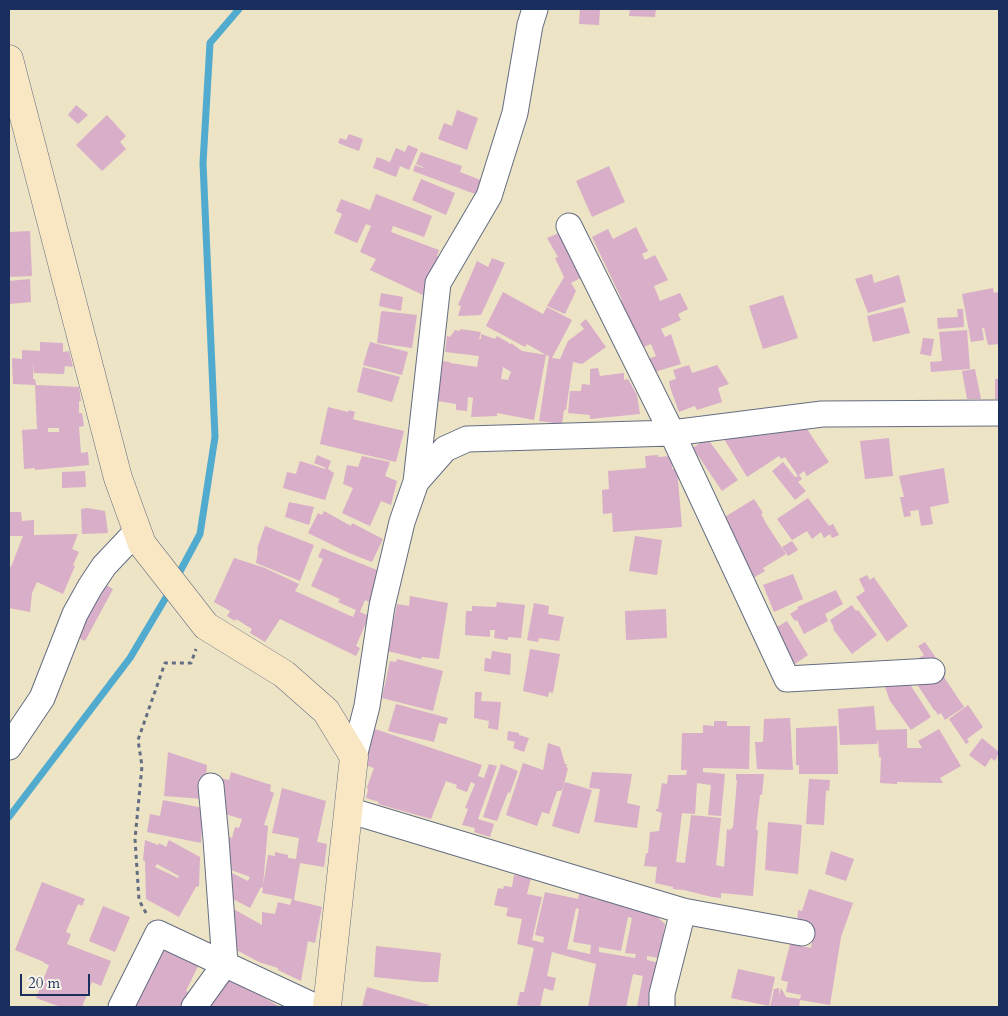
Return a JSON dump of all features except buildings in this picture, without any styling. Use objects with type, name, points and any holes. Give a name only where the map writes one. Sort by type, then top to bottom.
[{"type":"street","points":[[327,1007],[354,757],[367,706],[382,606],[402,522],[416,482],[438,283],[489,196],[515,113],[530,25],[535,9]]},
{"type":"street","points":[[9,59],[118,478],[140,538],[206,626],[284,674],[326,711],[354,757]]},
{"type":"street","points":[[569,226],[672,433],[787,678],[932,671]]},
{"type":"street","points":[[416,482],[445,449],[467,439],[672,433],[822,414],[999,413]]},
{"type":"street","points":[[9,747],[42,698],[75,614],[90,587],[104,566],[140,538]]},
{"type":"street","points":[[194,1007],[224,964],[211,786]]},
{"type":"street","points":[[348,810],[683,911],[802,933]]},
{"type":"street","points":[[662,1007],[662,994],[683,911]]},
{"type":"street","points":[[121,1007],[158,933],[316,1007]]},
{"type":"path","points":[[158,933],[138,900],[135,839],[142,766],[138,740],[165,663],[190,663],[206,626]]},
{"type":"waterway","points":[[177,577],[200,534],[215,437],[203,163],[210,43],[239,9]]},
{"type":"waterway","points":[[9,817],[130,658],[171,589]]}]
